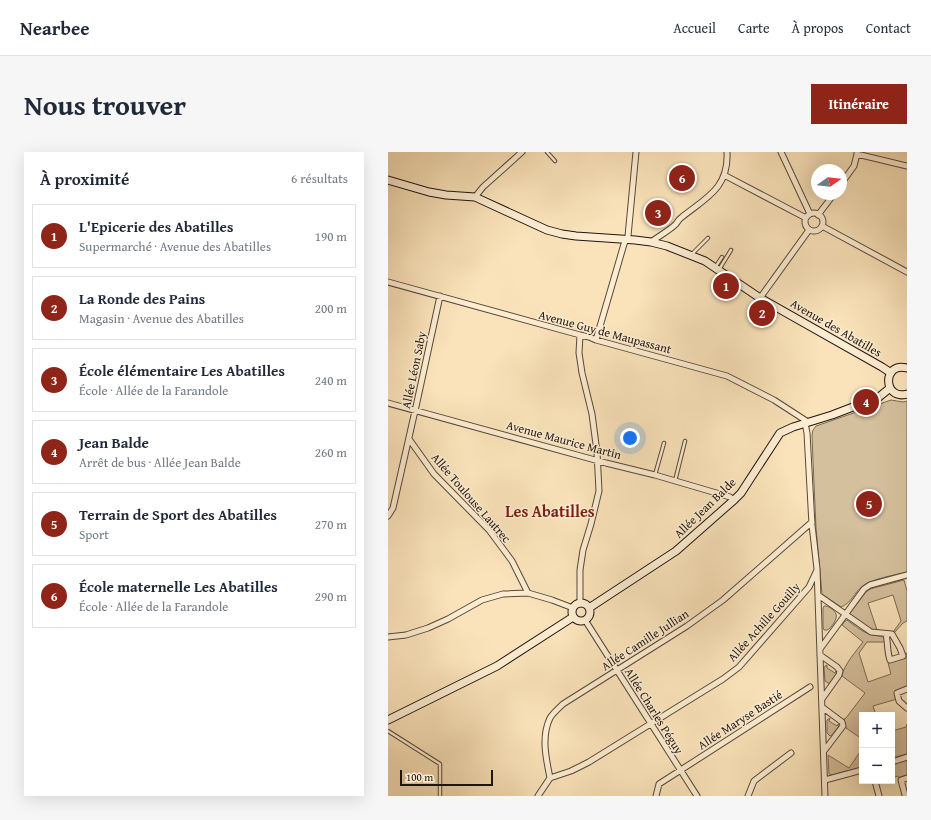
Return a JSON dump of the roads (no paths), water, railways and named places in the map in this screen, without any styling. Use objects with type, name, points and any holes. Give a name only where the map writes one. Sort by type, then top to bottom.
[{"type":"street","points":[[475,197],[483,187],[522,152]]},
{"type":"street","points":[[596,340],[624,244],[628,236],[636,152]]},
{"type":"street","points":[[651,242],[676,224],[680,218],[708,198],[717,188],[726,170],[727,152]]},
{"type":"street","points":[[781,152],[808,216]]},
{"type":"street","points":[[847,176],[854,166],[857,153],[907,166]]},
{"type":"street","points":[[724,175],[808,216]]},
{"type":"street","name":"Avenue des Abatilles","points":[[388,180],[429,192],[475,197],[547,230],[562,234],[651,242],[691,255],[705,261],[760,298],[891,373]]},
{"type":"street","points":[[818,214],[823,221],[820,229],[815,232],[806,228],[804,223],[808,216],[816,213],[818,214],[829,200]]},
{"type":"street","points":[[822,226],[907,272]]},
{"type":"street","points":[[760,298],[809,230]]},
{"type":"street","name":"Avenue Guy de Maupassant","points":[[388,282],[727,376],[774,400],[807,422]]},
{"type":"street","name":"Allée Léon Saby","points":[[388,516],[393,508],[416,410],[440,296]]},
{"type":"street","points":[[580,335],[579,353],[582,373],[592,414],[597,452],[599,492],[583,550],[580,570],[580,604]]},
{"type":"street","points":[[907,368],[897,368],[891,373],[888,379],[890,388],[894,392],[904,395],[907,394]]},
{"type":"street","name":"Allée Jean Balde","points":[[589,608],[676,551],[734,500],[780,433],[792,427],[832,415],[879,397],[890,388]]},
{"type":"street","name":"Avenue Maurice Martin","points":[[388,403],[655,475],[730,497],[734,500]]},
{"type":"street","points":[[807,422],[812,522],[817,569],[825,796]]},
{"type":"street","name":"Allée Toulouse Lautrec","points":[[409,439],[434,474],[489,530],[512,561],[528,593]]},
{"type":"street","name":"Allée Camille Jullian","points":[[550,778],[545,754],[545,735],[551,717],[563,704],[687,626],[723,600],[812,522]]},
{"type":"street","name":"Allée Achille Gouilly","points":[[550,778],[571,771],[589,762],[723,679],[739,667],[809,587],[817,569]]},
{"type":"street","points":[[820,649],[864,589],[870,585],[907,575]]},
{"type":"street","points":[[388,637],[406,635],[428,628],[448,619],[482,600],[503,594],[528,593],[573,608]]},
{"type":"street","points":[[818,595],[871,632],[892,634],[903,656],[890,660],[888,655],[888,642],[886,634]]},
{"type":"street","points":[[585,604],[589,608],[590,614],[587,619],[580,621],[573,617],[573,608],[575,606],[585,604]]},
{"type":"street","points":[[388,720],[497,666],[573,617]]},
{"type":"street","name":"Allée Charles Péguy","points":[[585,620],[697,796]]},
{"type":"street","points":[[820,655],[837,667],[840,671],[839,676],[822,698]]},
{"type":"street","name":"Allée Maryse Bastié","points":[[656,796],[658,784],[810,687]]},
{"type":"street","points":[[907,689],[897,693],[899,701],[907,708]]},
{"type":"street","points":[[822,707],[842,722],[843,726],[824,751]]},
{"type":"street","points":[[748,796],[754,781],[791,753]]},
{"type":"street","points":[[895,761],[907,757]]},
{"type":"street","points":[[825,780],[859,771]]},
{"type":"street","points":[[538,796],[550,778]]},
{"type":"street","points":[[907,778],[901,780],[905,795],[907,795]]},
{"type":"street","points":[[875,784],[877,795]]},
{"type":"lane","points":[[547,152],[555,161]]},
{"type":"lane","points":[[691,255],[708,238]]},
{"type":"lane","points":[[716,269],[731,250]]},
{"type":"lane","points":[[716,269],[722,257]]},
{"type":"lane","points":[[675,481],[685,441]]},
{"type":"lane","points":[[655,475],[664,443]]},
{"type":"lane","points":[[388,731],[440,764],[440,796]]},
{"type":"place","name":"École maternelle Les Abatilles","points":[[682,178]]},
{"type":"place","name":"École élémentaire Les Abatilles","points":[[658,213]]},
{"type":"place","name":"L'Epicerie des Abatilles","points":[[726,286]]},
{"type":"place","name":"La Ronde des Pains","points":[[762,313]]},
{"type":"place","name":"Jean Balde","points":[[866,402]]},
{"type":"place","name":"Terrain de Sport des Abatilles","points":[[869,504]]},
{"type":"district","name":"Les Abatilles","points":[[550,511]]}]
